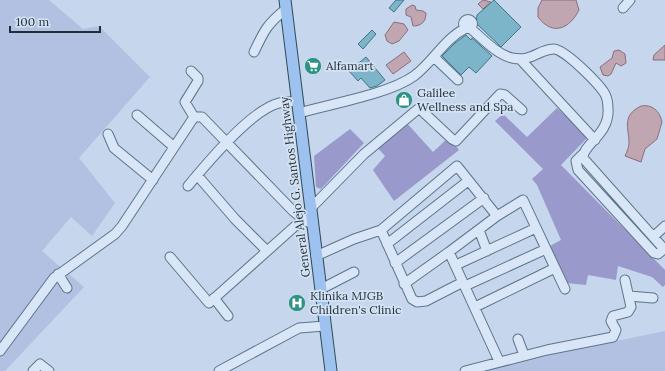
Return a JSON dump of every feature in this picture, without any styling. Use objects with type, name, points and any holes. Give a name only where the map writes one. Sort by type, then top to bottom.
[{"type":"main road","name":"General Alejo G. Santos Highway","points":[[286,5],[311,208],[307,222],[316,256],[331,371]]},
{"type":"street","points":[[623,8],[630,0]]},
{"type":"street","points":[[254,52],[268,25],[286,5]]},
{"type":"street","points":[[188,186],[228,142],[266,109],[279,103],[298,107],[369,94],[401,83],[412,77],[434,57],[451,38],[468,28],[501,53],[520,59],[595,140]]},
{"type":"street","points":[[520,59],[538,55],[550,49],[560,50],[568,55],[604,93],[609,110],[604,128],[576,161],[578,170],[654,253],[658,254],[664,249],[589,166],[583,158],[583,154]]},
{"type":"street","points":[[434,57],[458,80]]},
{"type":"street","points":[[191,71],[198,78],[198,81],[185,102],[194,117]]},
{"type":"street","points":[[311,208],[364,154],[418,109],[420,109],[454,140],[458,139],[500,94],[505,94],[522,110]]},
{"type":"street","points":[[137,115],[174,147]]},
{"type":"street","points":[[170,256],[209,303],[267,251],[307,222],[262,180],[228,142],[202,117],[194,117]]},
{"type":"street","points":[[0,351],[44,289],[58,274],[119,230],[194,117]]},
{"type":"street","points":[[108,134],[114,148],[153,180]]},
{"type":"street","points":[[316,256],[354,239],[381,230],[457,166],[498,216]]},
{"type":"street","points":[[197,175],[235,219],[267,251]]},
{"type":"street","points":[[387,244],[468,181]]},
{"type":"street","points":[[395,263],[484,198]]},
{"type":"street","points":[[404,284],[498,216],[523,200],[565,289]]},
{"type":"street","points":[[653,237],[665,226]]},
{"type":"street","points":[[456,265],[536,228]]},
{"type":"street","points":[[381,230],[404,284],[412,299],[417,302],[426,300],[546,249]]},
{"type":"street","points":[[479,230],[487,250]]},
{"type":"street","points":[[449,252],[499,361]]},
{"type":"street","points":[[475,307],[555,268]]},
{"type":"street","points":[[321,289],[354,272]]},
{"type":"street","points":[[58,274],[67,288]]},
{"type":"street","points":[[465,371],[524,355],[613,337],[616,330],[611,321],[613,316],[628,312],[631,307],[625,280]]},
{"type":"street","points":[[629,296],[653,298]]},
{"type":"street","points":[[214,298],[228,316]]},
{"type":"street","points":[[218,371],[299,328],[325,326]]},
{"type":"street","points":[[518,339],[524,355]]},
{"type":"street","points":[[33,371],[40,364],[49,371]]},
{"type":"shaded area","points":[[0,0],[49,0],[83,29],[99,26],[150,77],[79,158],[115,203],[92,236],[71,217],[42,251],[84,287],[5,371],[0,371]]},
{"type":"shaded area","points":[[483,0],[491,2],[483,9],[478,4]]},
{"type":"shaded area","points":[[542,0],[576,0],[579,10],[571,22],[561,28],[549,27],[538,17],[538,8]]},
{"type":"shaded area","points":[[412,5],[415,6],[416,10],[426,13],[422,23],[413,26],[411,17],[406,15],[406,9]]},
{"type":"shaded area","points":[[394,22],[404,24],[408,30],[399,41],[392,44],[387,41],[385,35]]},
{"type":"shaded area","points":[[665,45],[665,60],[653,60],[654,55]]},
{"type":"shaded area","points":[[619,50],[625,54],[626,63],[621,66],[616,63],[611,74],[608,76],[603,75],[600,67],[612,58],[614,51]]},
{"type":"shaded area","points":[[404,52],[411,61],[393,74],[386,65]]},
{"type":"shaded area","points":[[641,106],[649,106],[655,109],[662,122],[657,139],[645,149],[641,162],[625,156],[629,145],[628,118]]},
{"type":"shaded area","points":[[557,108],[588,137],[561,165],[665,270],[665,285],[663,287],[652,277],[618,266],[616,280],[588,275],[586,285],[566,283],[550,246],[561,240],[537,185],[532,179],[543,169],[495,121],[503,114],[527,137]]},
{"type":"shaded area","points":[[404,120],[433,152],[449,137],[459,150],[394,201],[373,170],[385,156],[374,144]]},
{"type":"shaded area","points":[[350,129],[364,143],[321,189],[316,187],[314,156]]},
{"type":"shaded area","points":[[665,331],[665,371],[472,371],[475,370]]},
{"type":"building","points":[[396,0],[404,0],[394,12],[389,8]]},
{"type":"building","points":[[494,0],[521,27],[501,47],[476,23],[477,15]]},
{"type":"building","points":[[372,30],[376,34],[363,49],[358,44]]},
{"type":"building","points":[[466,35],[471,40],[472,38],[492,56],[476,73],[469,67],[461,75],[442,56],[455,43]]},
{"type":"building","points":[[366,57],[385,80],[377,86],[370,88],[361,78],[358,81],[349,71]]},
{"type":"place","name":"Alfamart","points":[[313,66]]},
{"type":"place","name":"Galilee Wellness and Spa","points":[[404,100]]},
{"type":"place","name":"Klinika MJGB Children's Clinic","points":[[297,303]]}]
